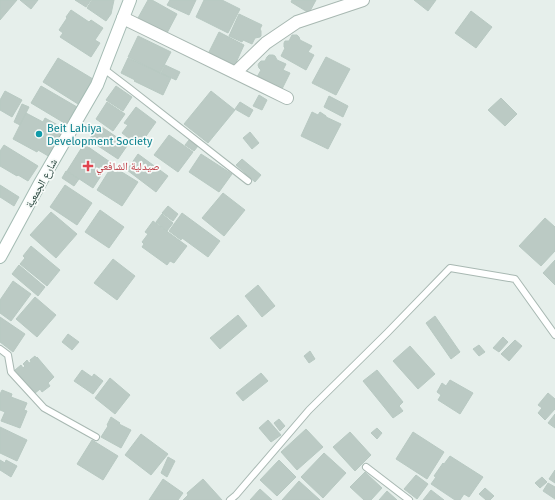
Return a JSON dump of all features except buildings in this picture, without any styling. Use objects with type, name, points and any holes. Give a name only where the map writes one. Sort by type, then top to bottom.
[{"type":"street","name":"شارع الجمعية","points":[[0,257],[39,185],[97,85],[130,0]]},
{"type":"street","points":[[236,72],[266,42],[297,22],[363,0]]},
{"type":"street","points":[[123,18],[287,98]]},
{"type":"lane","points":[[104,70],[248,181]]},
{"type":"lane","points":[[230,500],[310,410],[387,334],[450,268],[514,279],[555,335]]},
{"type":"lane","points":[[0,349],[8,355],[11,372],[44,408],[96,437]]},
{"type":"lane","points":[[366,467],[409,500]]},
{"type":"place","name":"Beit Lahiya Development Society","points":[[39,134]]},
{"type":"place","name":"صيدلية الشافعي","points":[[88,166]]}]
